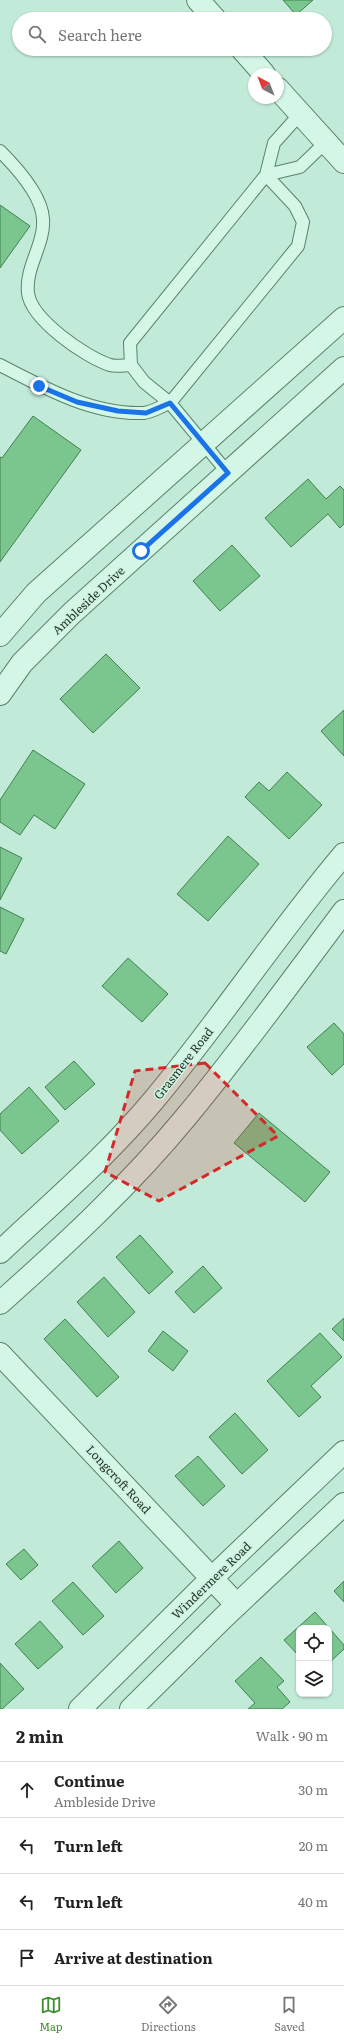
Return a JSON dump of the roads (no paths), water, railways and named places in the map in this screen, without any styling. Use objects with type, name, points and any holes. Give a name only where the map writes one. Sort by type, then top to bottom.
[{"type":"street","points":[[198,0],[209,12]]},
{"type":"street","points":[[248,56],[259,68]]},
{"type":"street","points":[[284,96],[344,162]]},
{"type":"street","points":[[0,635],[36,593],[202,443],[344,318]]},
{"type":"street","name":"Ambleside Drive","points":[[0,694],[22,663],[72,613],[344,368]]},
{"type":"street","name":"Grasmere Road","points":[[0,1252],[93,1165],[151,1102],[194,1051],[302,904],[344,854]]},
{"type":"street","points":[[0,1303],[62,1247],[140,1169],[186,1118],[344,911]]},
{"type":"street","name":"Longcroft Road","points":[[0,1354],[237,1605]]},
{"type":"street","name":"Windermere Road","points":[[80,1709],[212,1578],[344,1452]]},
{"type":"street","points":[[131,1709],[237,1605],[344,1504]]},
{"type":"lane","points":[[228,473],[170,403],[144,382],[131,365],[130,343],[266,175],[274,143],[300,114]]},
{"type":"lane","points":[[266,175],[300,167],[326,142]]},
{"type":"lane","points":[[0,151],[21,174],[33,191],[43,218],[42,235],[35,252],[28,293],[35,311],[46,324],[99,360],[111,365],[131,365]]},
{"type":"lane","points":[[0,365],[39,386],[77,402],[118,411],[146,413],[170,403],[298,246],[303,222],[295,206],[266,175]]}]
